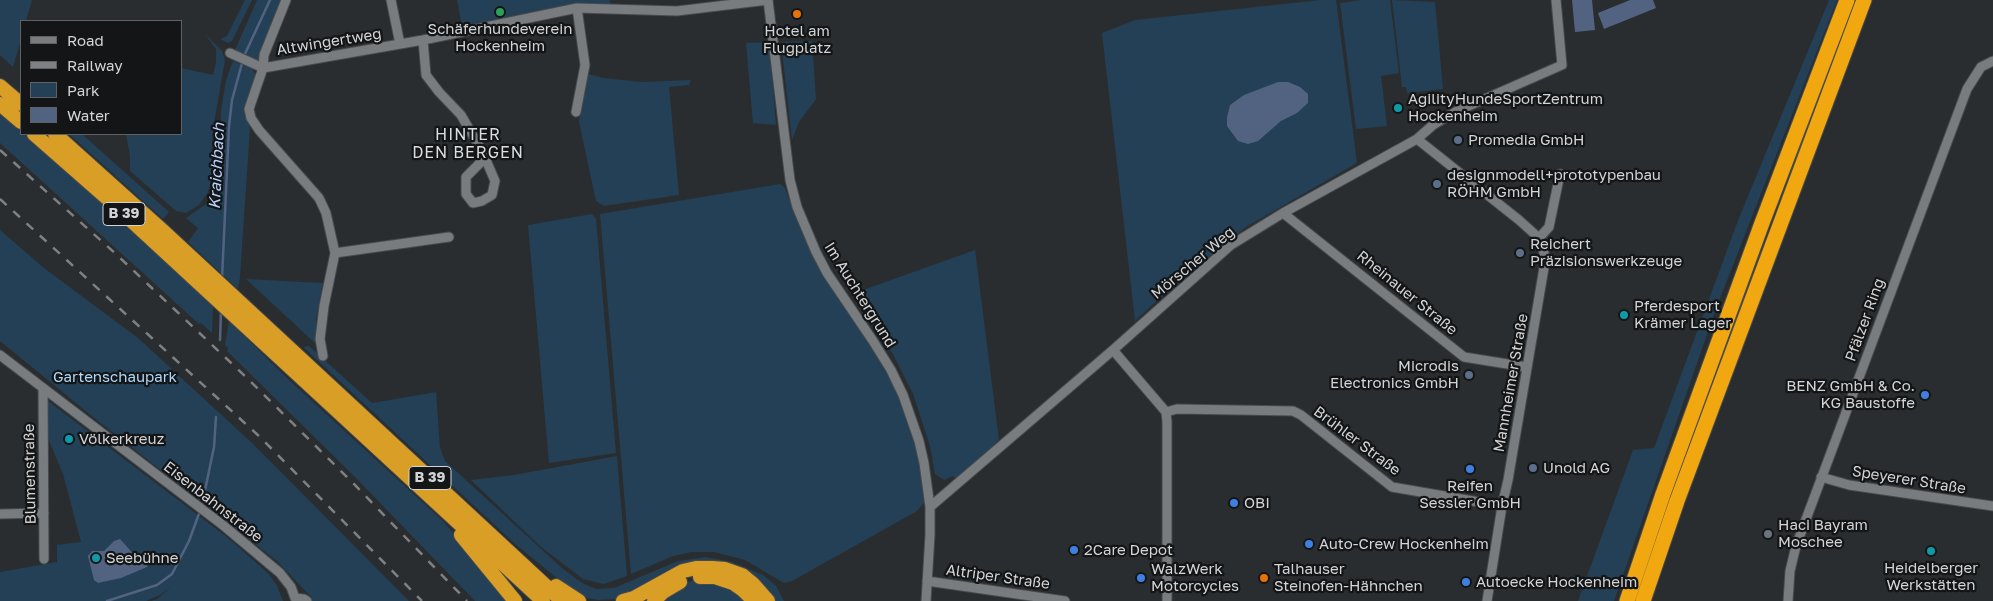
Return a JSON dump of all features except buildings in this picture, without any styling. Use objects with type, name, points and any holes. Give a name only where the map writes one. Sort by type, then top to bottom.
[{"type":"highway","points":[[1627,601],[1666,485],[1847,0]]},
{"type":"highway","points":[[1643,601],[1701,436],[1864,0]]},
{"type":"highway","points":[[0,86],[20,103]]},
{"type":"highway","points":[[0,104],[20,121]]},
{"type":"highway","name":"B 39","points":[[35,135],[230,311],[543,601]]},
{"type":"highway","name":"B 39","points":[[56,135],[562,601]]},
{"type":"highway","points":[[442,508],[455,528],[515,601]]},
{"type":"highway","points":[[513,555],[568,596],[579,601]]},
{"type":"highway","points":[[623,601],[634,598],[683,571],[696,568],[712,568],[725,569],[742,576],[753,584],[768,601]]},
{"type":"highway","points":[[654,601],[670,587],[694,577],[715,577],[733,583],[754,601]]},
{"type":"street","name":"Altwingertweg","points":[[286,0],[264,55],[263,68],[249,109],[251,118],[259,130],[319,198],[326,213],[335,253],[324,306],[320,339],[323,356]]},
{"type":"street","name":"Altwingertweg","points":[[391,0],[400,44]]},
{"type":"street","name":"Altwingertweg","points":[[263,68],[423,40],[577,8],[677,12],[768,0]]},
{"type":"street","name":"Im Auchtergrund","points":[[768,0],[790,180],[797,207],[827,273],[873,341],[903,395],[919,441],[930,507],[926,601]]},
{"type":"street","name":"Mörscher Weg","points":[[930,507],[1113,350],[1231,245],[1283,212],[1417,139],[1433,125],[1455,112],[1562,65],[1556,0]]},
{"type":"street","points":[[576,112],[585,65],[577,8]]},
{"type":"street","points":[[423,40],[426,76],[461,115],[483,153],[495,181],[492,195],[482,201],[473,203],[466,194],[466,178],[480,164],[483,153]]},
{"type":"street","points":[[233,55],[263,68]]},
{"type":"street","name":"Pfälzer Ring","points":[[1788,601],[1790,571],[1794,553],[1967,88],[1981,68],[1993,61]]},
{"type":"street","points":[[1417,139],[1539,238],[1549,227],[1560,174]]},
{"type":"street","name":"Rheinauer Straße","points":[[1283,212],[1464,357],[1526,368]]},
{"type":"street","points":[[335,253],[450,237]]},
{"type":"street","name":"Mannheimer Straße","points":[[1487,601],[1545,262],[1539,238]]},
{"type":"street","points":[[1113,350],[1166,412],[1168,422],[1167,601]]},
{"type":"street","name":"Eisenbahnstraße","points":[[0,355],[211,516],[280,573],[291,587],[294,600],[304,599],[306,601]]},
{"type":"street","name":"Blumenstraße","points":[[43,388],[44,559]]},
{"type":"street","name":"Brühler Straße","points":[[1166,412],[1177,409],[1293,411],[1392,486],[1502,506]]},
{"type":"street","name":"Speyerer Straße","points":[[1821,477],[1849,485],[1993,506]]},
{"type":"street","points":[[0,514],[44,513]]},
{"type":"street","name":"Altriper Straße","points":[[927,581],[1065,601]]},
{"type":"green space","points":[[0,0],[32,0],[26,20],[20,20],[20,43],[13,67],[0,55]]},
{"type":"green space","points":[[245,0],[252,0],[232,41],[228,43],[220,39],[227,36]]},
{"type":"green space","points":[[257,0],[283,0],[261,59],[257,61],[235,50]]},
{"type":"green space","name":"Schäferhundeverein Hockenheim","points":[[457,0],[610,0],[610,7],[597,3],[580,4],[462,27]]},
{"type":"green space","points":[[1336,0],[1357,163],[1246,227],[1174,285],[1135,321],[1102,33],[1135,20]]},
{"type":"green space","points":[[1362,0],[1390,0],[1399,73],[1381,76],[1387,126],[1356,129],[1340,3]]},
{"type":"green space","points":[[1392,0],[1435,2],[1443,89],[1407,93],[1406,87],[1402,87]]},
{"type":"green space","points":[[1829,0],[1837,0],[1717,306],[1614,601],[1578,601],[1633,450],[1654,448],[1739,218]]},
{"type":"green space","points":[[205,34],[222,51],[225,60],[213,129],[212,177],[208,192],[199,205],[186,213],[176,211],[130,171],[130,156],[126,135],[182,135],[182,68],[213,75],[216,63],[216,49]]},
{"type":"green space","points":[[812,41],[816,99],[799,122],[792,140],[781,42]]},
{"type":"green space","points":[[769,42],[776,125],[753,123],[746,43]]},
{"type":"green space","points":[[233,61],[252,69],[256,76],[246,105],[250,128],[238,289],[188,242],[198,228],[186,218],[209,202],[218,187],[221,111],[226,80]]},
{"type":"green space","points":[[585,73],[603,78],[642,82],[691,80],[689,85],[669,87],[679,195],[604,206],[596,201],[579,122]]},
{"type":"green space","points":[[0,113],[20,131],[20,135],[25,135],[102,203],[213,306],[212,333],[201,323],[199,324],[0,143]]},
{"type":"green space","points":[[70,135],[83,135],[169,212],[163,219]]},
{"type":"green space","points":[[780,184],[785,188],[800,228],[820,270],[869,343],[898,394],[918,452],[924,503],[917,511],[792,581],[784,583],[745,560],[714,552],[692,552],[673,556],[631,574],[600,214]]},
{"type":"green space","points":[[592,214],[596,219],[616,453],[549,463],[528,225]]},
{"type":"green space","name":"Gartenschaupark","points":[[0,230],[44,268],[138,338],[253,444],[409,601],[312,601],[312,598],[277,561],[93,417],[0,341]]},
{"type":"green space","points":[[975,250],[999,440],[956,479],[953,476],[944,480],[935,474],[930,446],[913,394],[893,354],[852,294]]},
{"type":"green space","points":[[246,279],[323,283],[316,320],[316,344]]},
{"type":"green space","points":[[229,321],[289,380],[443,521],[511,601],[475,601],[355,477],[227,351],[228,348],[225,345]]},
{"type":"green space","points":[[309,346],[372,403],[436,392],[440,448],[445,461],[562,568],[582,583],[596,589],[614,588],[678,561],[706,557],[732,562],[763,575],[776,586],[784,601],[775,601],[716,562],[616,599],[598,600],[582,597],[514,543],[303,347]]},
{"type":"green space","name":"Gartenschaupark","points":[[48,401],[228,538],[269,574],[277,586],[283,601],[151,601],[157,599],[171,587],[160,595],[146,601],[0,601],[0,572],[57,562],[57,545],[81,542],[63,474],[48,438]]},
{"type":"green space","points":[[617,456],[627,576],[604,584],[583,579],[541,547],[471,480],[514,475]]},
{"type":"green space","points":[[695,580],[725,583],[750,601],[660,601],[680,584]]},
{"type":"water","points":[[1572,0],[1592,0],[1595,30],[1575,32]]},
{"type":"water","points":[[1630,0],[1653,0],[1656,8],[1604,29],[1598,13]]},
{"type":"water","points":[[1278,82],[1288,82],[1300,87],[1308,94],[1308,103],[1297,113],[1281,121],[1258,141],[1248,144],[1238,141],[1227,126],[1230,105],[1244,95]]},
{"type":"water","points":[[120,539],[137,558],[148,563],[147,567],[121,578],[98,583],[94,580],[88,556],[92,551],[104,551],[114,541]]},
{"type":"waterway","name":"Kraichbach","points":[[222,279],[229,126],[232,100],[244,56],[270,0]]},
{"type":"waterway","name":"Kraichbach","points":[[220,340],[221,311]]},
{"type":"waterway","name":"Kraichbach","points":[[202,505],[214,447],[216,417]]},
{"type":"waterway","name":"Kraichbach","points":[[107,601],[157,585],[172,574],[189,541],[200,511]]},
{"type":"railway","points":[[0,150],[117,255],[247,378],[351,481],[467,601]]},
{"type":"railway","points":[[0,199],[260,437],[422,601]]},
{"type":"place","name":"Schäferhundeverein Hockenheim","points":[[500,12]]},
{"type":"place","name":"Hotel am Flugplatz","points":[[797,14]]},
{"type":"place","name":"AgilityHundeSportZentrum Hockenheim","points":[[1398,108]]},
{"type":"place","name":"Promedia GmbH","points":[[1458,140]]},
{"type":"place","name":"designmodell+prototypenbau RÖHM GmbH","points":[[1437,184]]},
{"type":"place","name":"Reichert Präzisionswerkzeuge","points":[[1520,253]]},
{"type":"place","name":"Pferdesport Krämer Lager","points":[[1624,315]]},
{"type":"place","name":"Microdis Electronics GmbH","points":[[1469,375]]},
{"type":"place","name":"BENZ GmbH & Co. KG Baustoffe","points":[[1925,395]]},
{"type":"place","name":"Völkerkreuz","points":[[69,439]]},
{"type":"place","name":"Unold AG","points":[[1533,468]]},
{"type":"place","name":"Reifen Sessler GmbH","points":[[1470,469]]},
{"type":"place","name":"OBI","points":[[1234,503]]},
{"type":"place","name":"Haci Bayram Moschee","points":[[1768,534]]},
{"type":"place","name":"Auto-Crew Hockenheim","points":[[1309,544]]},
{"type":"place","name":"2Care Depot","points":[[1074,550]]},
{"type":"place","name":"Heidelberger Werkstätten","points":[[1931,551]]},
{"type":"place","name":"Seebühne","points":[[96,558]]},
{"type":"place","name":"WalzWerk Motorcycles","points":[[1141,578]]},
{"type":"place","name":"Talhauser Steinofen-Hähnchen","points":[[1264,578]]},
{"type":"place","name":"Autoecke Hockenheim","points":[[1466,582]]},
{"type":"district","name":"HINTER DEN BERGEN","points":[[468,144]]}]
